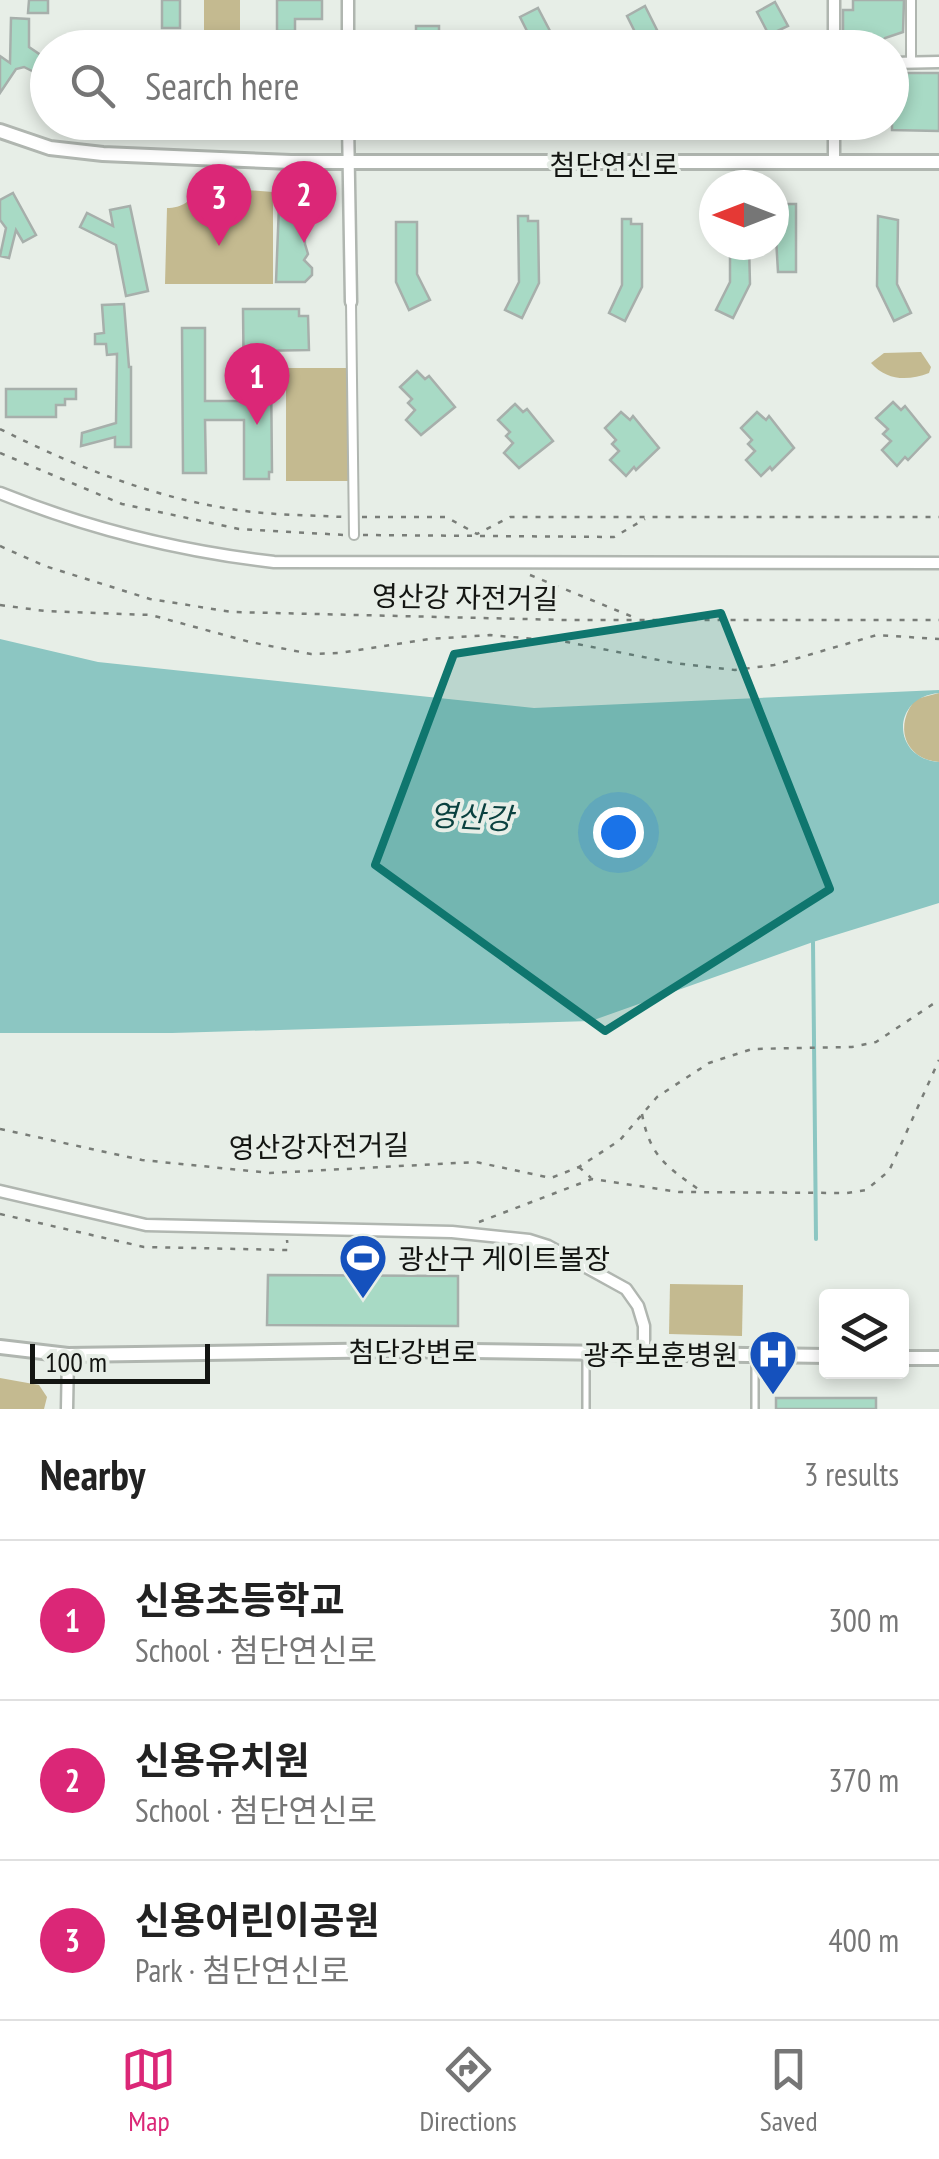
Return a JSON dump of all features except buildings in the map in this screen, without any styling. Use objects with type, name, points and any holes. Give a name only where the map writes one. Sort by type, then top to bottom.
[{"type":"street","points":[[348,0],[348,30]]},
{"type":"street","points":[[834,0],[834,30]]},
{"type":"street","points":[[911,0],[911,62],[939,62]]},
{"type":"street","name":"첨단연신로","points":[[0,131],[50,148],[103,154],[349,163],[939,162]]},
{"type":"street","points":[[348,140],[354,535]]},
{"type":"street","points":[[834,140],[834,162]]},
{"type":"street","points":[[0,492],[52,514],[118,534],[221,556],[274,562],[939,562]]},
{"type":"street","points":[[0,1191],[146,1224],[452,1232],[529,1240],[548,1246],[626,1289],[638,1306],[644,1326],[644,1351]]},
{"type":"street","name":"첨단강변로","points":[[0,1348],[68,1355],[398,1350],[819,1356]]},
{"type":"street","points":[[68,1355],[68,1409]]},
{"type":"street","points":[[909,1358],[939,1358]]},
{"type":"lane","points":[[586,1352],[586,1409]]},
{"type":"lane","points":[[755,1409],[756,1354]]},
{"type":"path","points":[[0,429],[43,450],[176,498],[224,508],[353,517],[446,517],[477,534]]},
{"type":"path","points":[[0,453],[122,504],[239,529],[354,535],[614,537],[649,517]]},
{"type":"path","points":[[477,534],[510,517],[939,517]]},
{"type":"path","name":"영산강 자전거길","points":[[0,546],[44,566],[150,599],[232,612],[640,620],[939,620]]},
{"type":"path","points":[[500,563],[640,620]]},
{"type":"path","points":[[0,605],[45,611],[137,613],[311,654],[490,635],[567,642],[674,664],[735,670],[774,665],[877,636],[939,638]]},
{"type":"path","name":"영산강자전거길","points":[[0,1129],[142,1160],[270,1172],[476,1162],[551,1178],[578,1167],[620,1140],[656,1097],[709,1063],[752,1048],[876,1042],[939,1000]]},
{"type":"path","points":[[452,1232],[592,1179],[679,1192],[866,1190],[889,1171],[939,1060]]},
{"type":"path","points":[[642,1114],[656,1157],[702,1192]]},
{"type":"path","points":[[578,1167],[592,1179]]},
{"type":"path","points":[[0,1214],[144,1247],[288,1250],[287,1228]]},
{"type":"highlighted area","points":[[721,613],[830,889],[605,1031],[375,865],[454,654]]},
{"type":"shaded area","points":[[204,0],[240,0],[240,30],[204,30]]},
{"type":"shaded area","points":[[196,186],[273,192],[273,284],[165,284],[167,208],[186,203]]},
{"type":"shaded area","points":[[921,352],[931,367],[929,373],[913,377],[891,376],[871,363],[884,353]]},
{"type":"shaded area","points":[[286,368],[348,368],[348,481],[286,481]]},
{"type":"shaded area","points":[[939,693],[939,762],[917,754],[904,729],[916,699]]},
{"type":"shaded area","points":[[670,1284],[743,1285],[742,1336],[669,1334]]},
{"type":"shaded area","points":[[0,1378],[39,1385],[47,1397],[44,1409],[0,1409]]},
{"type":"water","name":"영산강","points":[[0,639],[98,662],[534,708],[939,690],[912,705],[903,728],[912,751],[939,762],[939,903],[813,942],[591,1021],[172,1033],[0,1033]]},
{"type":"waterway","points":[[813,942],[816,1239]]},
{"type":"place","name":"신용유치원","points":[[304,243]]},
{"type":"place","name":"신용어린이공원","points":[[219,246]]},
{"type":"place","name":"신용초등학교","points":[[257,425]]},
{"type":"place","name":"광산구 게이트볼장","points":[[363,1300]]},
{"type":"place","name":"광주보훈병원","points":[[773,1396]]}]
